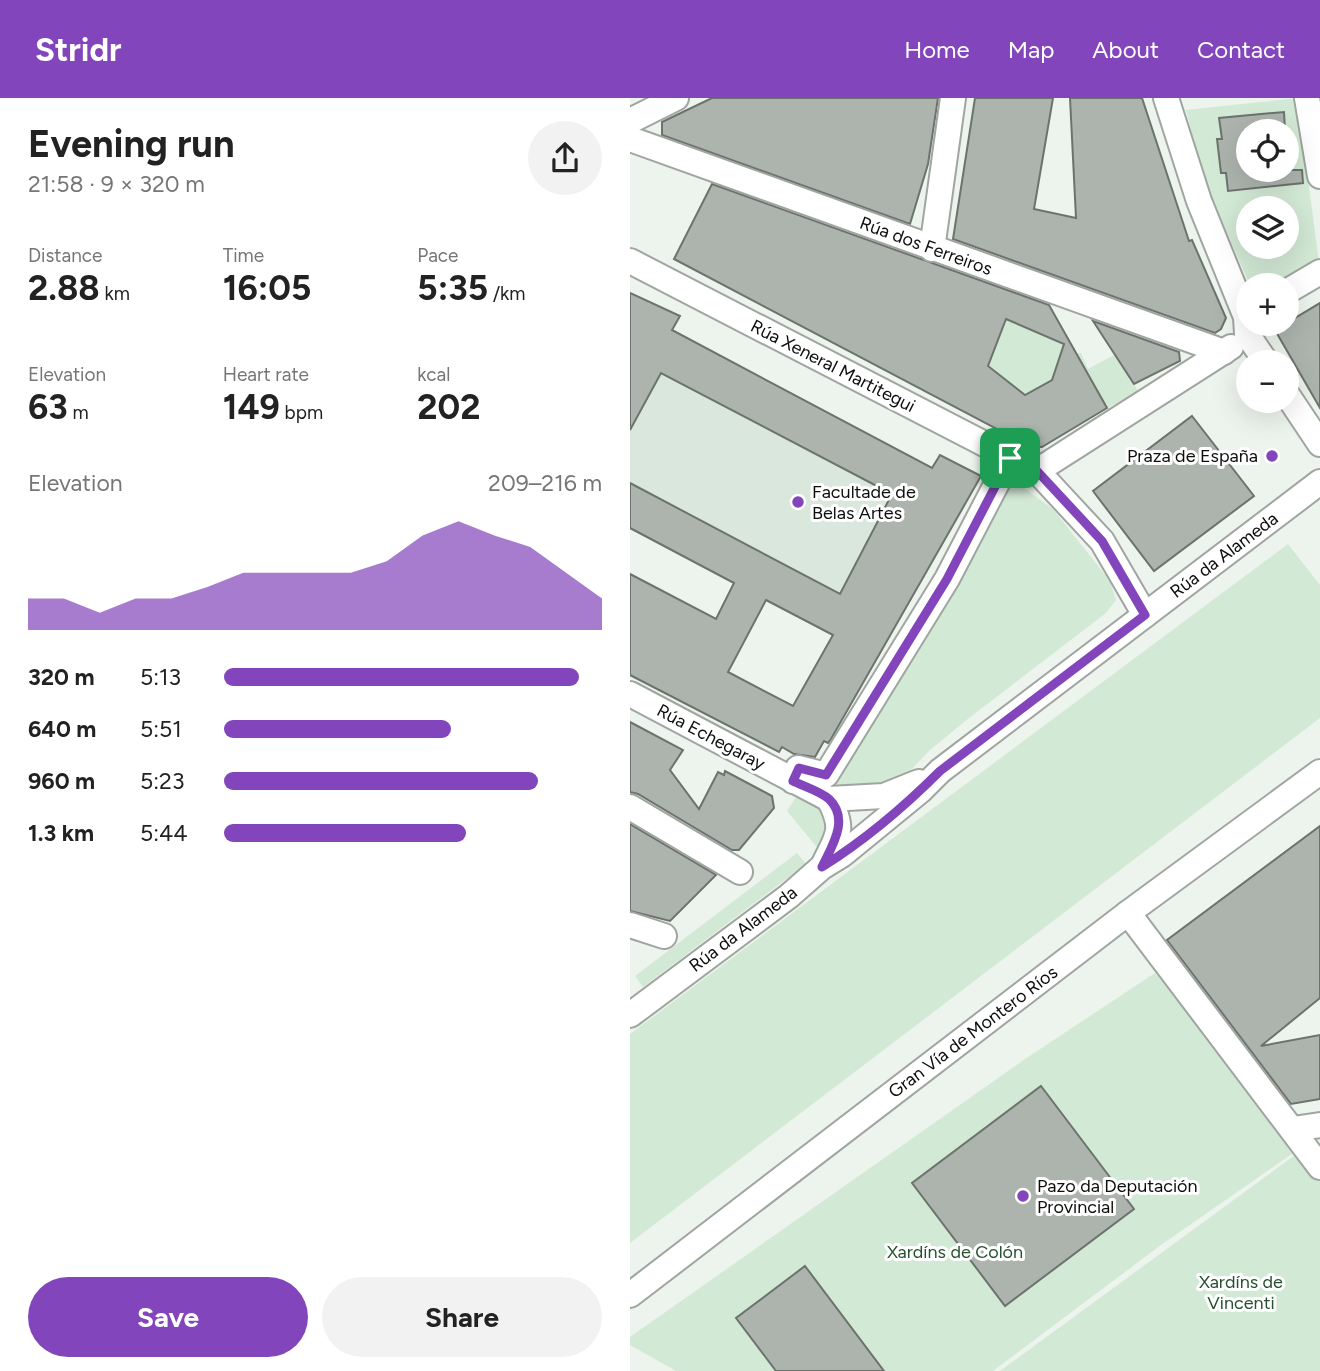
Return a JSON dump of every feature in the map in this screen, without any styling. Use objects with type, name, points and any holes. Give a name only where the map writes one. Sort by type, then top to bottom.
[{"type":"street","points":[[630,121],[676,98]]},
{"type":"street","points":[[932,249],[953,98]]},
{"type":"street","points":[[1166,98],[1199,201],[1236,294]]},
{"type":"street","points":[[1307,98],[1320,176]]},
{"type":"street","name":"Rúa dos Ferreiros","points":[[630,139],[1224,352]]},
{"type":"street","name":"Rúa Xeneral Martitegui","points":[[630,261],[1037,471]]},
{"type":"street","points":[[1299,284],[1320,272]]},
{"type":"street","points":[[1145,615],[1102,541],[1037,471],[1224,352],[1236,336]]},
{"type":"street","points":[[1299,412],[1320,444]]},
{"type":"street","points":[[793,781],[799,768],[826,775],[947,579],[1010,458]]},
{"type":"street","name":"Rúa da Alameda","points":[[630,1015],[789,896],[822,867],[843,854],[920,791],[940,771],[1320,482]]},
{"type":"street","name":"Rúa Echegaray","points":[[630,694],[829,799],[884,796],[940,771]]},
{"type":"street","name":"Gran Vía de Montero Ríos","points":[[630,1295],[1128,913],[1320,772]]},
{"type":"street","points":[[822,867],[839,833],[838,817],[829,799]]},
{"type":"street","points":[[630,807],[740,872]]},
{"type":"street","points":[[1128,913],[1320,1167]]},
{"type":"street","points":[[630,925],[664,936]]},
{"type":"street","points":[[1293,1129],[1320,1125]]},
{"type":"shaded area","name":"Facultade de Belas Artes","points":[[630,292],[680,316],[672,331],[932,468],[940,455],[981,476],[869,670],[826,648],[832,635],[630,528]]},
{"type":"green space","points":[[1297,98],[1319,262],[1299,274],[1245,273],[1238,259],[1299,259],[1299,196],[1236,196],[1236,254],[1202,177],[1186,110]]},
{"type":"green space","points":[[1007,315],[1064,344],[1061,354],[1081,353],[1088,369],[1127,348],[1120,363],[1139,392],[1107,408],[1025,395],[988,367]]},
{"type":"green space","points":[[1013,480],[1053,509],[1110,581],[1116,600],[1106,613],[930,750],[904,777],[879,787],[835,785]]},
{"type":"green space","points":[[1288,544],[1320,585],[1320,718],[630,1243],[630,1034]]},
{"type":"green space","points":[[796,797],[819,809],[828,824],[820,851],[787,811]]},
{"type":"green space","points":[[797,853],[806,864],[643,987],[635,976]]},
{"type":"green space","name":"Xardíns de Colón","points":[[1155,973],[1293,1129],[1299,1149],[1161,1245],[993,1371],[676,1371],[630,1345],[630,1337],[1025,1059]]},
{"type":"green space","name":"Xardíns de Vincenti","points":[[1306,1147],[1320,1167],[1320,1371],[1000,1371]]},
{"type":"building","points":[[712,98],[938,98],[928,164],[910,224],[662,135],[662,122]]},
{"type":"building","points":[[975,98],[1053,98],[1034,209],[1076,218],[1070,98],[1142,98],[1189,241],[1192,240],[1226,318],[1221,329],[1215,333],[953,239]]},
{"type":"building","points":[[1284,112],[1284,119],[1236,119],[1236,182],[1299,182],[1299,170],[1302,170],[1303,183],[1228,191],[1226,173],[1221,173],[1217,139],[1222,139],[1219,118]]},
{"type":"building","points":[[712,184],[1049,305],[1107,408],[1042,447],[1029,446],[674,259]],"holes":[[[1006,319],[1064,344],[1052,380],[1025,395],[988,366]]]},
{"type":"building","points":[[630,293],[680,316],[672,330],[932,468],[940,455],[981,476],[831,739],[828,743],[824,741],[815,757],[794,754],[782,747],[779,752],[630,675],[630,574],[716,619],[734,583],[630,528],[630,483],[840,594],[892,494],[661,373],[630,430]],"holes":[[[766,600],[833,635],[793,706],[728,672]]]},
{"type":"building","points":[[1320,303],[1320,408],[1299,372],[1299,350],[1287,350],[1278,336],[1299,336],[1299,316]]},
{"type":"building","points":[[1093,321],[1179,352],[1180,361],[1134,384]]},
{"type":"building","points":[[1192,416],[1254,496],[1154,571],[1093,491]]},
{"type":"building","points":[[630,722],[683,750],[670,770],[699,809],[718,772],[724,775],[725,771],[772,796],[774,808],[739,850],[732,850],[638,794],[630,792]]},
{"type":"building","points":[[630,824],[716,875],[670,921],[630,911]]},
{"type":"building","points":[[1320,826],[1320,998],[1261,1046],[1320,1035],[1320,1099],[1291,1104],[1167,940]]},
{"type":"building","name":"Pazo da Deputación Provincial","points":[[1041,1086],[1134,1209],[1005,1306],[912,1183]]},
{"type":"building","points":[[805,1266],[884,1371],[776,1371],[736,1318]]},
{"type":"place","name":"Praza de España","points":[[1272,456]]},
{"type":"place","name":"Facultade de Belas Artes","points":[[798,502]]},
{"type":"place","name":"Pazo da Deputación Provincial","points":[[1023,1196]]},
{"type":"route","points":[[1010,458],[1037,471],[1102,541],[1145,615],[940,771],[920,791],[843,854],[822,867],[839,833],[838,817],[829,799],[793,781],[799,768],[826,775],[947,579],[1010,458]]}]
